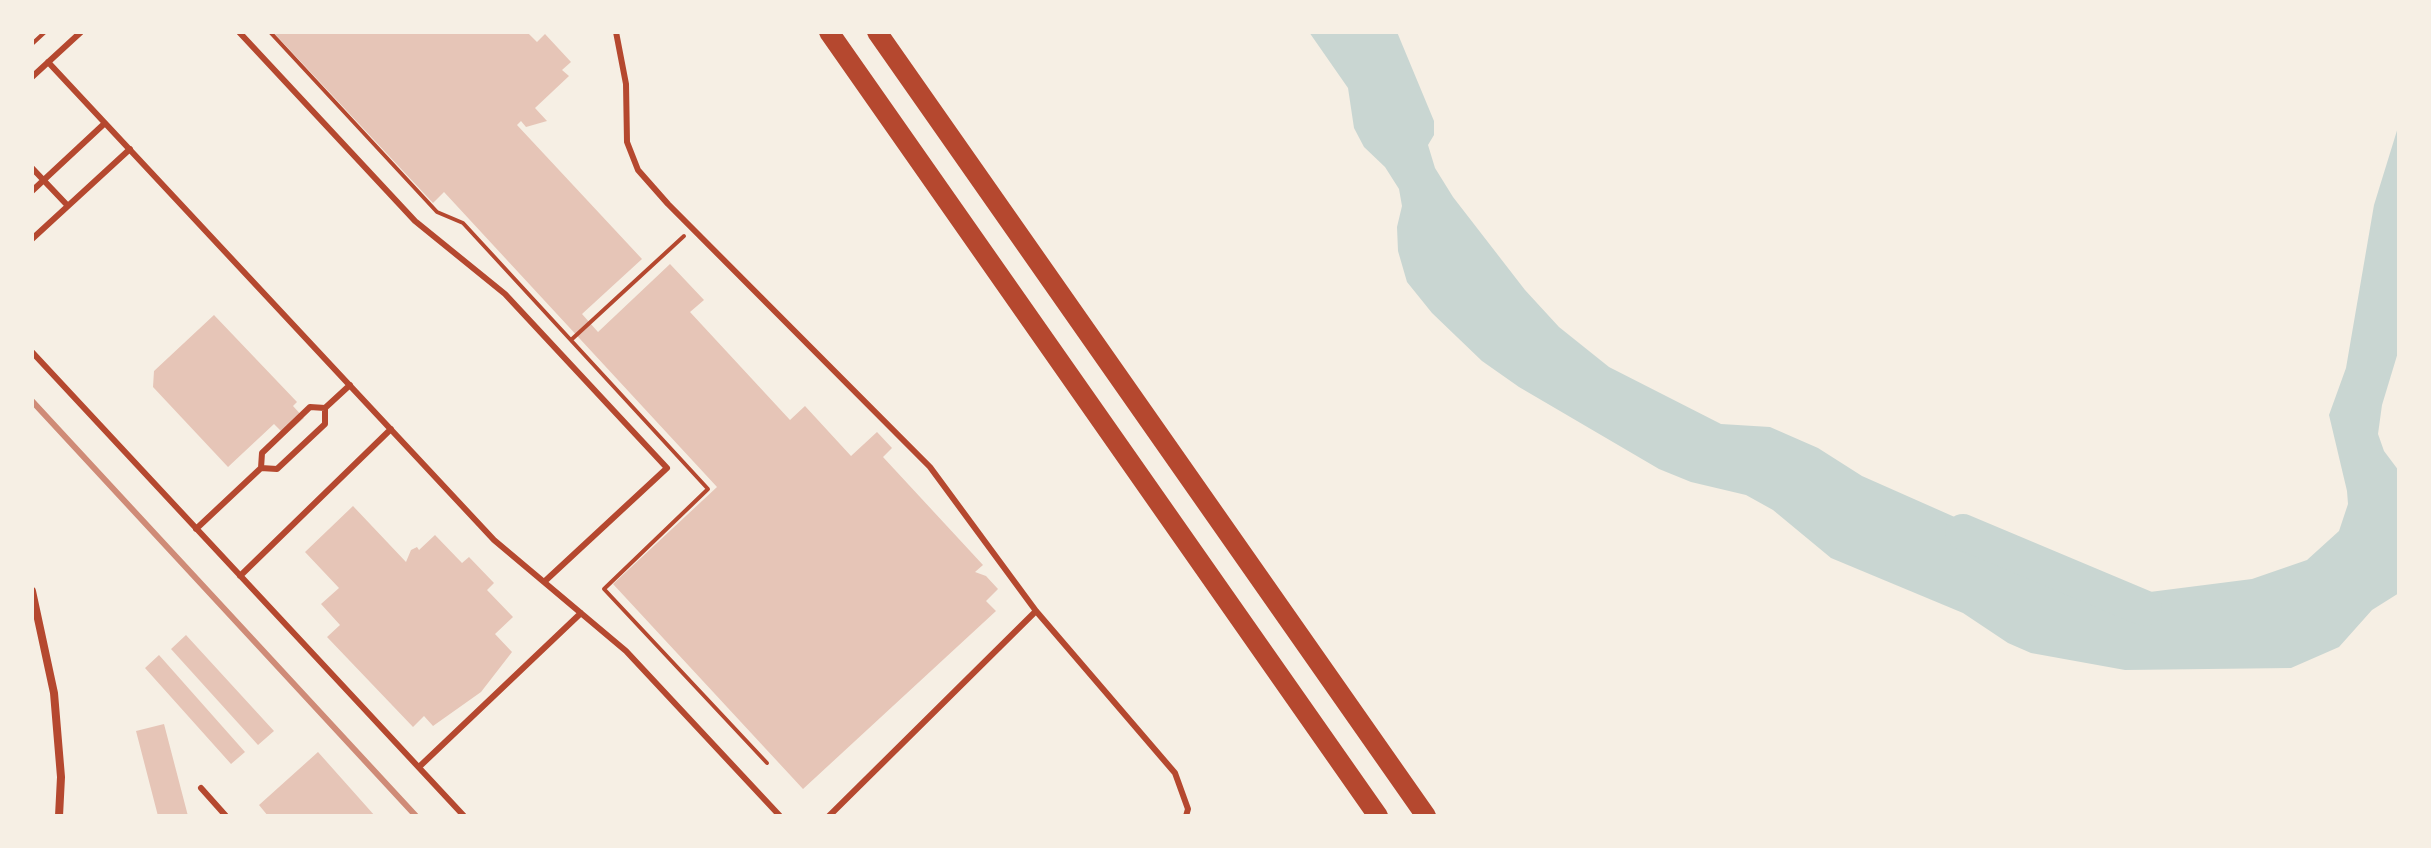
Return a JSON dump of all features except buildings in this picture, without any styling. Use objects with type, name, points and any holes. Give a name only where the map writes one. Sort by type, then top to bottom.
[{"type":"highway","points":[[829,32],[1378,816]]},
{"type":"highway","points":[[877,32],[1426,816]]},
{"type":"street","points":[[32,591],[54,693],[61,777],[59,816]]},
{"type":"lane","points":[[32,77],[81,32]]},
{"type":"lane","points":[[239,32],[415,221],[505,294],[667,468],[544,582]]},
{"type":"lane","points":[[616,32],[626,84],[629,155],[638,170],[692,229],[930,467],[1036,611],[1175,773],[1188,809],[1186,816]]},
{"type":"lane","points":[[48,62],[494,540],[626,651],[780,816]]},
{"type":"lane","points":[[32,191],[105,123]]},
{"type":"lane","points":[[32,239],[130,149]]},
{"type":"lane","points":[[32,168],[68,206]]},
{"type":"lane","points":[[32,352],[464,816]]},
{"type":"lane","points":[[196,529],[261,468],[262,453],[281,434],[310,407],[325,408],[350,385]]},
{"type":"lane","points":[[261,468],[277,469],[325,424],[325,408]]},
{"type":"lane","points":[[240,576],[391,429]]},
{"type":"lane","points":[[829,816],[1036,611]]},
{"type":"lane","points":[[419,767],[581,613]]},
{"type":"lane","points":[[201,788],[226,816]]},
{"type":"path","points":[[32,44],[45,32]]},
{"type":"path","points":[[270,32],[437,212],[463,223],[708,489],[604,589],[767,763]]},
{"type":"path","points":[[571,340],[692,229]]},
{"type":"shaded area","points":[[1309,32],[1397,32],[1434,121],[1434,135],[1428,145],[1435,168],[1453,197],[1525,290],[1559,327],[1609,367],[1721,424],[1770,427],[1818,448],[1862,476],[1984,530],[2014,558],[2053,579],[2083,589],[2134,594],[2252,579],[2307,560],[2339,531],[2348,504],[2347,491],[2329,415],[2346,368],[2374,205],[2399,124],[2399,349],[2382,405],[2378,434],[2384,451],[2399,471],[2399,593],[2372,610],[2339,647],[2291,668],[2125,670],[2031,653],[2008,643],[1963,613],[1831,558],[1773,510],[1746,495],[1691,482],[1659,469],[1519,387],[1482,361],[1432,313],[1407,282],[1398,251],[1397,227],[1402,206],[1399,189],[1385,167],[1364,147],[1354,128],[1348,88]]},
{"type":"waterway","points":[[1963,532],[2144,608]]},
{"type":"railway","points":[[32,401],[416,816]]}]
